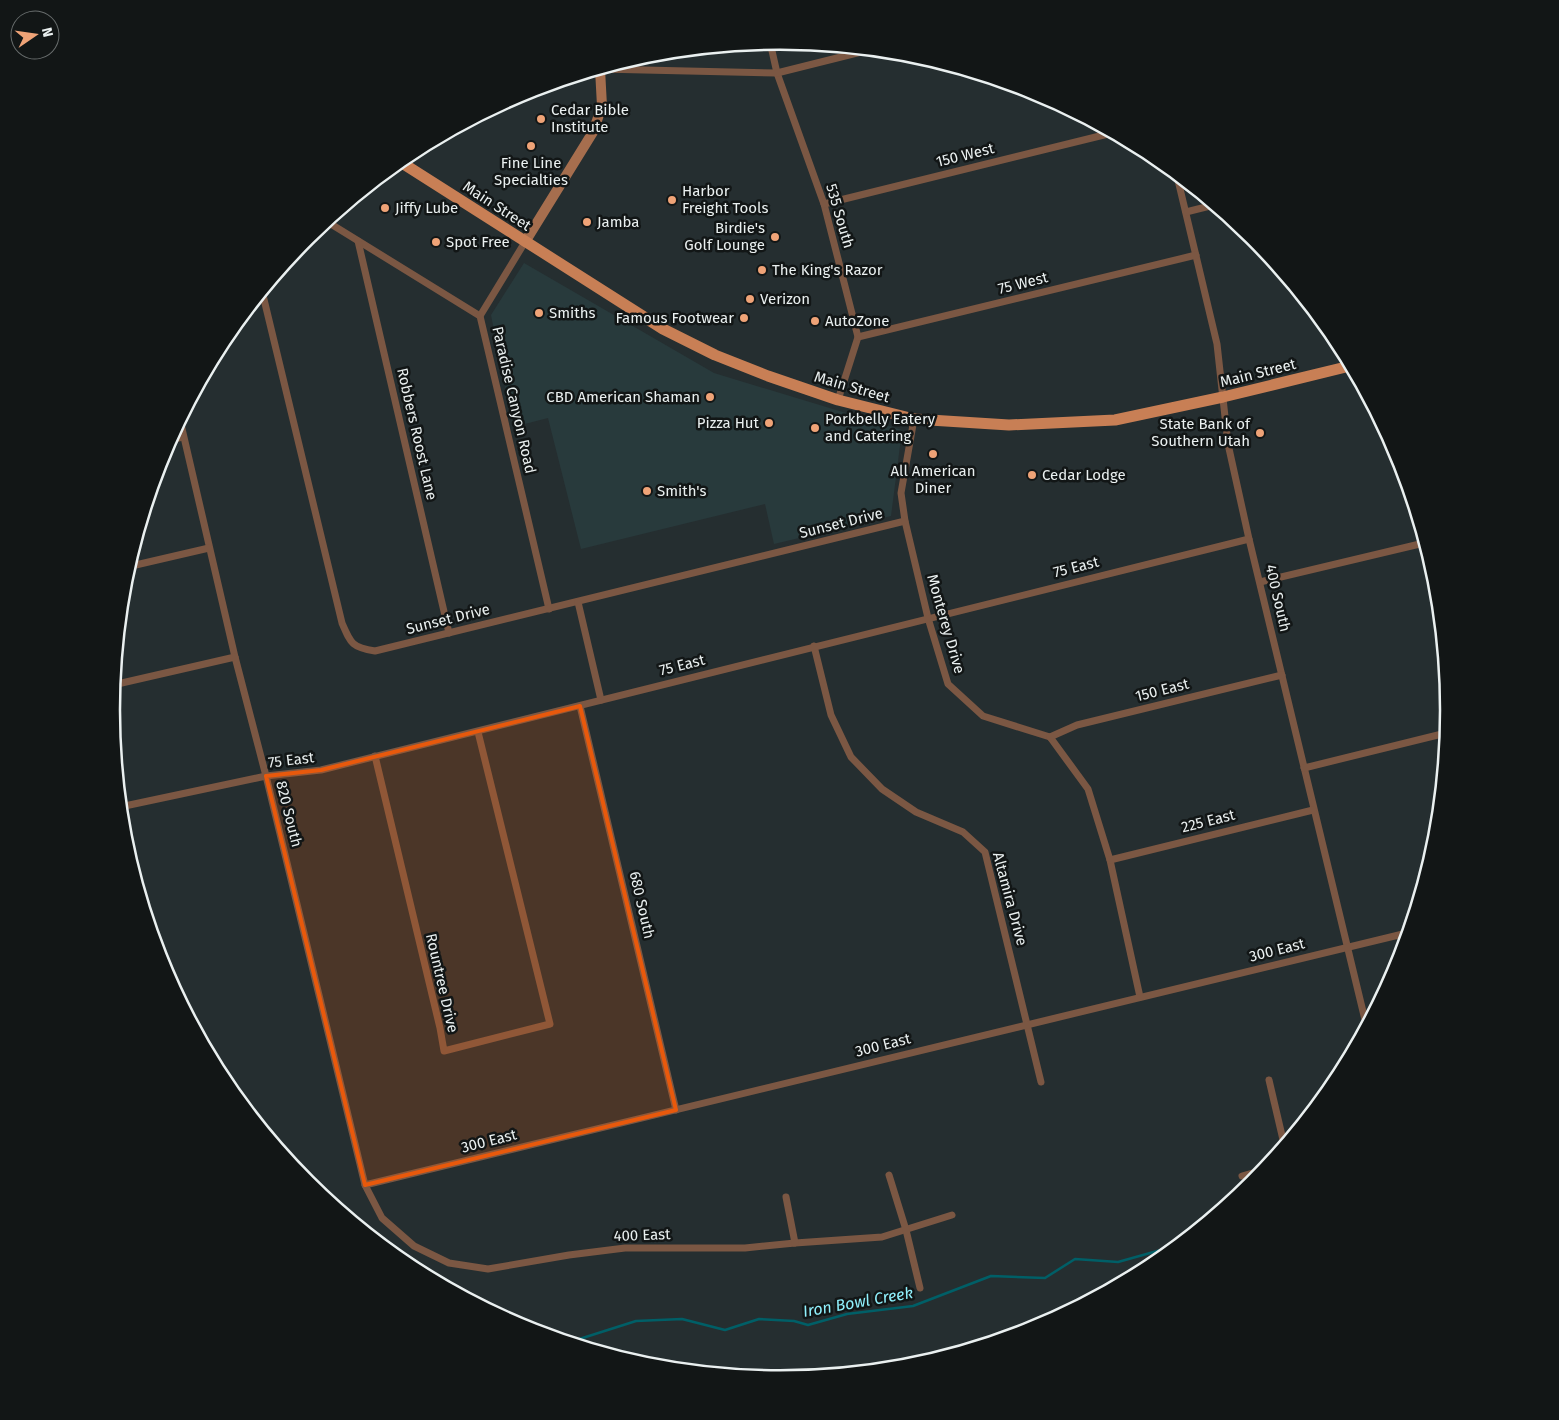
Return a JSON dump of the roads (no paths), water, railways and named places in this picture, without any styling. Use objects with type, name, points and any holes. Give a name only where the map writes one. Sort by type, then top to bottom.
[{"type":"main road","points":[[525,242],[593,132],[602,106],[600,75]]},
{"type":"main road","name":"Main Street","points":[[406,166],[663,329],[715,355],[768,376],[838,400],[914,419],[1009,425],[1115,420],[1223,397],[1343,368]]},
{"type":"street","name":"535 South","points":[[772,50],[777,73],[824,204],[858,337]]},
{"type":"street","points":[[621,69],[777,73],[852,54]]},
{"type":"street","name":"150 West","points":[[824,204],[1104,135]]},
{"type":"street","name":"400 South","points":[[1180,185],[1217,344],[1228,444],[1249,539],[1364,1015]]},
{"type":"street","points":[[1186,212],[1206,207]]},
{"type":"street","name":"Paradise Canyon Road","points":[[332,225],[480,316],[549,609]]},
{"type":"street","name":"Robbers Roost Lane","points":[[358,241],[449,633]]},
{"type":"street","points":[[480,316],[525,242]]},
{"type":"street","name":"75 West","points":[[858,337],[1196,255]]},
{"type":"street","name":"Sunset Drive","points":[[264,298],[342,623],[349,640],[359,648],[375,651],[905,521]]},
{"type":"street","points":[[838,400],[858,337]]},
{"type":"street","name":"Monterey Drive","points":[[914,419],[901,493],[905,521],[928,618],[948,684],[983,716],[1050,737]]},
{"type":"street","name":"820 South","points":[[182,431],[235,657],[266,776],[365,1185]]},
{"type":"street","points":[[179,438],[183,437]]},
{"type":"street","name":"75 East","points":[[127,806],[266,776],[321,770],[1249,539]]},
{"type":"street","points":[[1260,582],[1418,544]]},
{"type":"street","points":[[136,565],[209,548]]},
{"type":"street","points":[[578,602],[601,700]]},
{"type":"street","name":"Altamira Drive","points":[[814,646],[831,716],[851,757],[882,790],[916,812],[963,832],[985,852],[1041,1082]]},
{"type":"street","points":[[120,683],[235,657]]},
{"type":"street","name":"150 East","points":[[1050,737],[1077,725],[1282,675]]},
{"type":"street","name":"680 South","points":[[580,706],[676,1110]]},
{"type":"street","name":"Rountree Drive","points":[[375,756],[444,1051],[476,1044],[550,1024],[478,732]]},
{"type":"street","points":[[1304,768],[1439,735]]},
{"type":"street","points":[[1050,737],[1088,790],[1110,860],[1140,997]]},
{"type":"street","name":"225 East","points":[[1110,860],[1313,810]]},
{"type":"street","name":"300 East","points":[[365,1185],[1399,935]]},
{"type":"street","points":[[1269,1080],[1282,1137]]},
{"type":"street","points":[[1242,1176],[1249,1174]]},
{"type":"street","points":[[889,1175],[906,1230],[920,1288]]},
{"type":"street","name":"400 East","points":[[365,1185],[382,1218],[414,1246],[449,1263],[488,1269],[569,1254],[625,1248],[745,1248],[795,1242],[882,1237],[952,1215]]},
{"type":"street","points":[[786,1197],[795,1242]]},
{"type":"waterway","name":"Iron Bowl Creek","points":[[580,1339],[636,1321],[682,1319],[725,1330],[759,1319],[794,1321],[808,1325],[847,1314],[913,1306],[991,1276],[1045,1278],[1075,1259],[1118,1262],[1157,1251]]},
{"type":"place","name":"Cedar Bible Institute","points":[[541,119]]},
{"type":"place","name":"Fine Line Specialties","points":[[531,146]]},
{"type":"place","name":"Harbor Freight Tools","points":[[672,200]]},
{"type":"place","name":"Jiffy Lube","points":[[385,208]]},
{"type":"place","name":"Jamba","points":[[587,222]]},
{"type":"place","name":"Birdie's Golf Lounge","points":[[775,237]]},
{"type":"place","name":"Spot Free","points":[[436,242]]},
{"type":"place","name":"The King's Razor","points":[[762,270]]},
{"type":"place","name":"Verizon","points":[[750,299]]},
{"type":"place","name":"Smiths","points":[[539,313]]},
{"type":"place","name":"Famous Footwear","points":[[744,318]]},
{"type":"place","name":"AutoZone","points":[[815,321]]},
{"type":"place","name":"CBD American Shaman","points":[[710,397]]},
{"type":"place","name":"Pizza Hut","points":[[769,423]]},
{"type":"place","name":"Porkbelly Eatery and Catering","points":[[815,428]]},
{"type":"place","name":"State Bank of Southern Utah","points":[[1260,433]]},
{"type":"place","name":"All American Diner","points":[[933,454]]},
{"type":"place","name":"Cedar Lodge","points":[[1032,475]]},
{"type":"place","name":"Smith's","points":[[647,491]]}]
